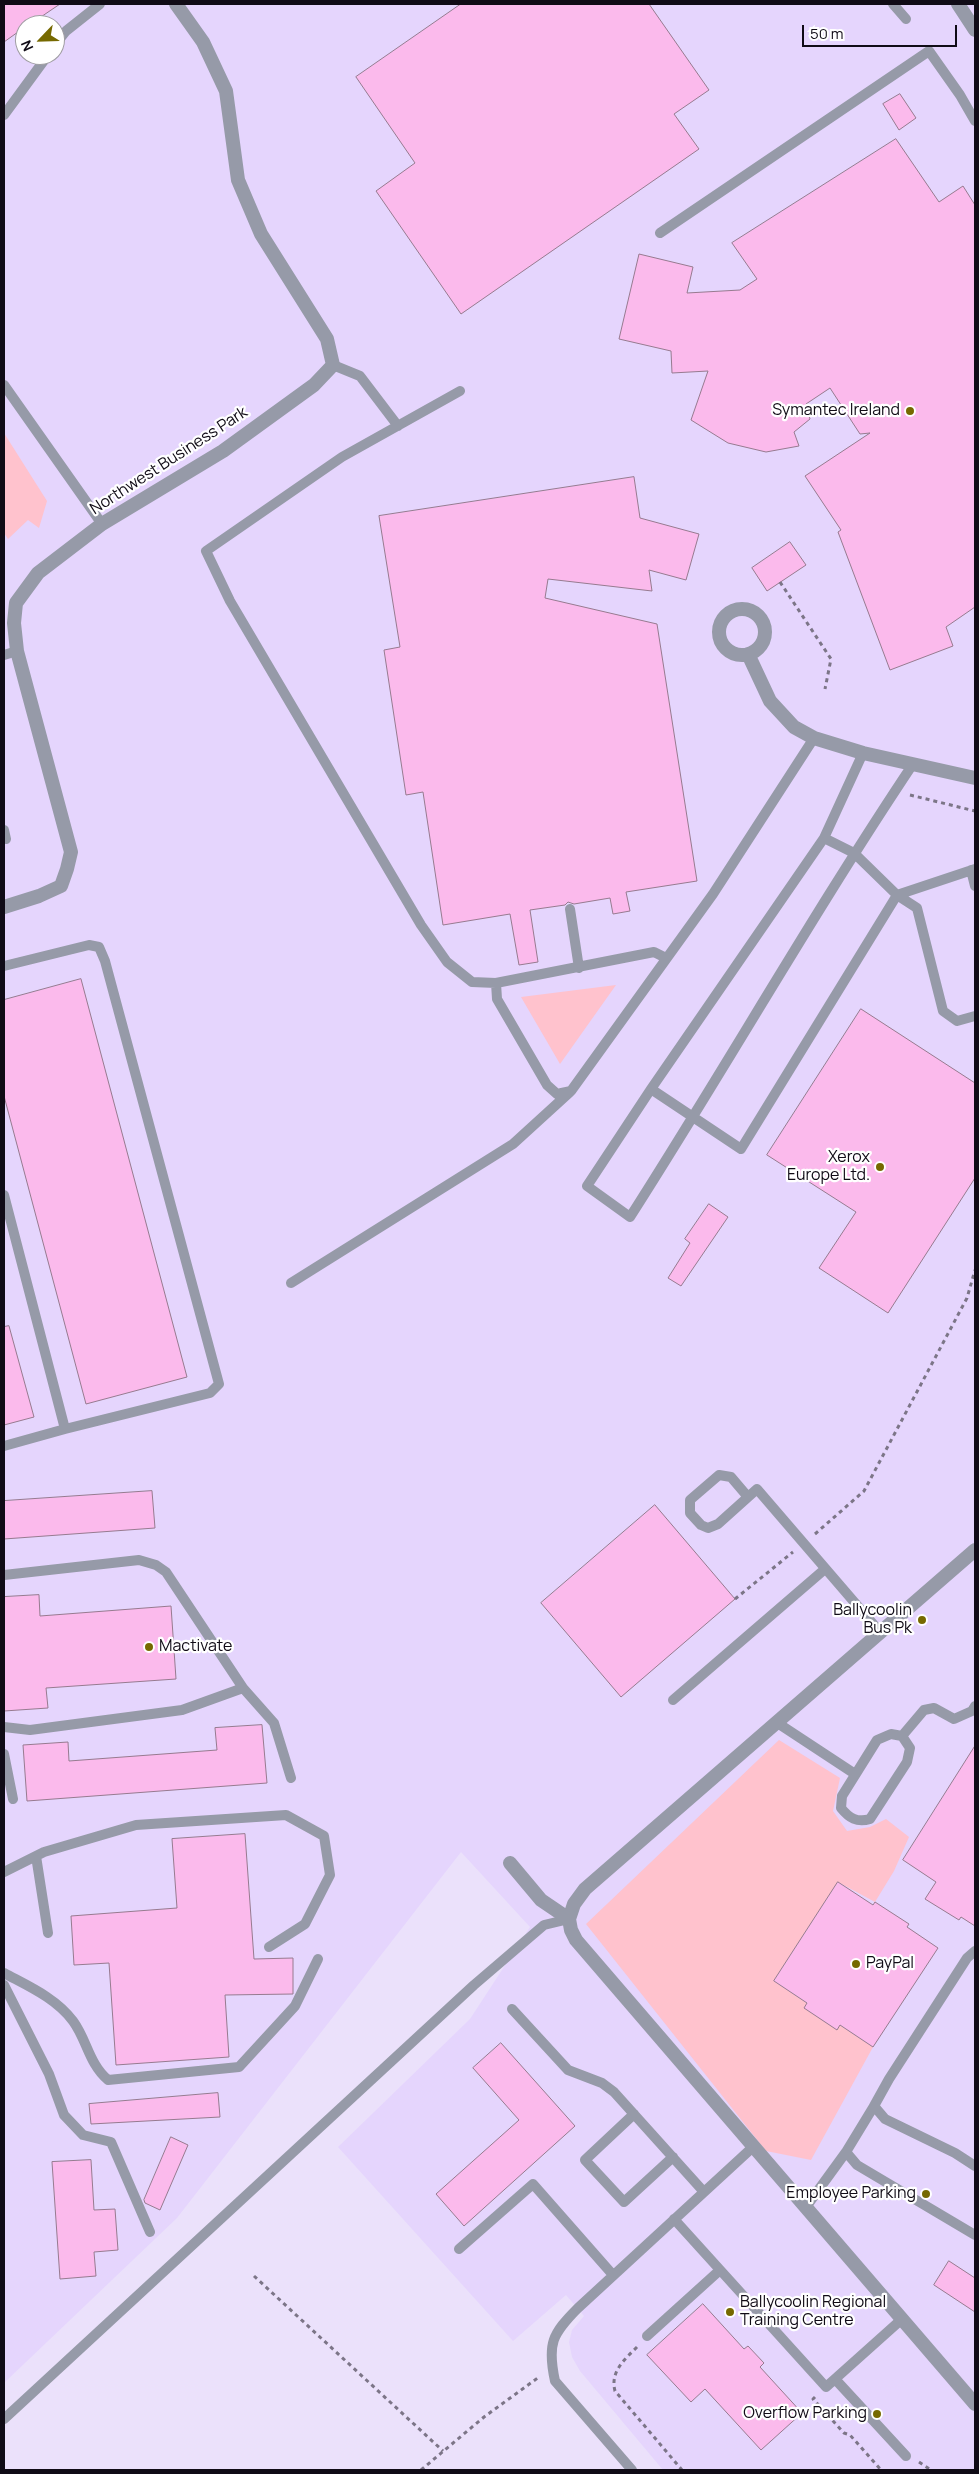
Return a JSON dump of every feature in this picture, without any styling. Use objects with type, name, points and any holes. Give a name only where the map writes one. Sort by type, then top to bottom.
[{"type":"street","points":[[176,4],[203,42],[226,91],[238,180],[261,234],[327,339],[333,365]]},
{"type":"street","points":[[958,4],[975,30]]},
{"type":"street","name":"Northwest Business Park","points":[[4,907],[39,896],[61,886],[68,869],[71,852],[10,653],[16,602],[38,573],[102,524],[223,451],[314,384],[333,365]]},
{"type":"street","points":[[748,654],[770,700],[794,727],[814,738],[864,753],[975,778]]},
{"type":"street","points":[[975,1550],[585,1889],[574,1904],[569,1919],[571,1930],[576,1940],[975,2404]]},
{"type":"street","points":[[510,1863],[542,1900],[569,1919]]},
{"type":"lane","points":[[65,32],[100,4]]},
{"type":"lane","points":[[893,4],[906,19]]},
{"type":"lane","points":[[660,233],[929,51],[960,95],[975,121]]},
{"type":"lane","points":[[4,115],[41,65]]},
{"type":"lane","points":[[333,365],[360,376],[398,426]]},
{"type":"lane","points":[[4,385],[102,524]]},
{"type":"lane","points":[[460,391],[342,458],[206,551],[230,601],[421,925],[447,962],[472,982],[496,983],[654,952],[666,958]]},
{"type":"lane","points":[[290,1283],[513,1144],[571,1091],[713,894],[814,738]]},
{"type":"lane","points":[[864,753],[824,838],[651,1088],[587,1186],[630,1217],[695,1116],[854,853],[913,764]]},
{"type":"lane","points":[[824,838],[854,853],[897,895],[917,908],[943,1011],[957,1020],[975,1016]]},
{"type":"lane","points":[[651,1088],[695,1116],[741,1149],[897,895],[973,869],[975,886]]},
{"type":"lane","points":[[570,909],[579,968]]},
{"type":"lane","points":[[4,966],[89,945],[99,947],[105,961],[219,1384],[210,1392],[65,1428],[4,1446]]},
{"type":"lane","points":[[496,983],[497,999],[547,1086],[557,1094],[571,1091]]},
{"type":"lane","points":[[4,1195],[65,1428]]},
{"type":"lane","points":[[748,1497],[731,1477],[719,1475],[690,1500],[690,1513],[701,1525],[713,1527],[748,1497],[757,1489],[880,1632]]},
{"type":"lane","points":[[4,1575],[139,1560],[156,1565],[166,1572],[243,1688],[274,1723],[291,1778]]},
{"type":"lane","points":[[673,1700],[825,1569]]},
{"type":"lane","points":[[4,1727],[30,1730],[182,1710],[243,1688]]},
{"type":"lane","points":[[902,1736],[924,1710],[934,1708],[954,1719],[974,1709]]},
{"type":"lane","points":[[776,1722],[855,1774]]},
{"type":"lane","points":[[891,1734],[902,1736],[910,1748],[907,1762],[870,1819],[862,1821],[853,1819],[841,1808],[842,1796],[855,1774],[877,1740],[891,1734]]},
{"type":"lane","points":[[4,1754],[13,1799]]},
{"type":"lane","points":[[4,1872],[36,1856],[136,1825],[286,1815],[324,1836],[330,1875],[305,1924],[269,1947]]},
{"type":"lane","points":[[36,1856],[48,1933]]},
{"type":"lane","points":[[4,2419],[474,1985],[544,1925],[569,1919]]},
{"type":"lane","points":[[806,2207],[846,2152],[889,2079],[967,1958],[975,1951]]},
{"type":"lane","points":[[4,1973],[41,1993],[65,2011],[74,2022],[98,2071],[108,2080],[239,2067],[296,2006],[318,1959]]},
{"type":"lane","points":[[4,1985],[48,2074],[64,2115],[83,2135],[112,2142],[150,2232]]},
{"type":"lane","points":[[512,2009],[568,2070],[602,2083],[634,2114],[704,2192]]},
{"type":"lane","points":[[874,2106],[885,2119],[955,2153],[975,2166]]},
{"type":"lane","points":[[634,2114],[585,2160],[624,2202],[672,2157]]},
{"type":"lane","points":[[632,2470],[555,2381],[552,2364],[554,2336],[561,2325],[753,2147]]},
{"type":"lane","points":[[846,2152],[857,2165],[975,2235]]},
{"type":"lane","points":[[459,2249],[533,2184],[614,2275]]},
{"type":"lane","points":[[674,2219],[826,2387],[902,2318]]},
{"type":"lane","points":[[647,2336],[720,2270]]},
{"type":"lane","points":[[835,2379],[906,2456]]},
{"type":"path","points":[[780,582],[831,659],[825,689]]},
{"type":"path","points":[[894,792],[975,811]]},
{"type":"path","points":[[736,1599],[864,1491],[967,1298],[975,1270]]},
{"type":"path","points":[[254,2276],[443,2452]]},
{"type":"path","points":[[647,2336],[614,2374],[612,2382],[615,2391],[682,2470]]},
{"type":"path","points":[[421,2470],[484,2417],[534,2382],[552,2364]]},
{"type":"path","points":[[826,2387],[813,2398],[881,2470]]},
{"type":"shaded area","points":[[4,4],[975,4],[975,2470],[663,2470],[580,2371],[572,2357],[569,2342],[572,2330],[584,2316],[566,2295],[513,2341],[338,2147],[470,2019],[530,1927],[461,1852],[177,2218],[4,2383]]},
{"type":"shaded area","points":[[4,433],[47,501],[39,528],[28,520],[8,539],[4,533]]},
{"type":"shaded area","points":[[616,985],[560,1064],[521,997]]},
{"type":"shaded area","points":[[779,1740],[840,1778],[833,1811],[847,1831],[870,1827],[886,1819],[909,1837],[894,1871],[875,1902],[838,1882],[774,1981],[873,2047],[811,2160],[766,2151],[586,1924]]},
{"type":"building","points":[[4,4],[60,4],[44,15],[15,15],[15,34],[4,42]]},
{"type":"building","points":[[461,4],[649,4],[709,90],[674,114],[699,149],[461,314],[376,191],[415,163],[356,77]]},
{"type":"building","points":[[900,94],[916,118],[899,130],[883,104]]},
{"type":"building","name":"Symantec Ireland","points":[[896,139],[939,202],[963,186],[975,205],[975,607],[946,627],[953,646],[890,670],[838,532],[841,530],[805,476],[870,433],[860,434],[830,388],[806,404],[810,419],[794,432],[799,446],[766,452],[728,443],[691,420],[708,371],[672,373],[671,351],[619,339],[639,254],[693,267],[687,293],[740,290],[757,279],[732,243]]},
{"type":"building","points":[[634,477],[640,518],[699,534],[686,580],[649,570],[652,591],[548,579],[545,598],[657,624],[697,881],[626,892],[630,911],[613,914],[610,898],[574,904],[568,902],[565,905],[530,910],[538,962],[519,965],[510,914],[443,925],[423,792],[406,795],[384,650],[400,647],[379,516]]},
{"type":"building","points":[[790,542],[806,565],[767,591],[752,568]]},
{"type":"building","points":[[81,979],[187,1377],[86,1404],[4,1096],[4,1000]]},
{"type":"building","name":"Xerox Europe Ltd.","points":[[861,1009],[975,1083],[975,1178],[888,1313],[819,1268],[856,1212],[767,1155]]},
{"type":"building","points":[[709,1204],[728,1217],[681,1286],[668,1278],[690,1243],[685,1239]]},
{"type":"building","points":[[9,1326],[34,1417],[4,1425],[4,1327]]},
{"type":"building","points":[[152,1491],[155,1528],[4,1539],[4,1501]]},
{"type":"building","points":[[655,1505],[735,1599],[621,1697],[541,1603]]},
{"type":"building","points":[[39,1595],[40,1616],[171,1606],[176,1679],[46,1688],[48,1708],[4,1711],[4,1597]]},
{"type":"building","points":[[262,1725],[267,1783],[27,1801],[23,1745],[68,1742],[69,1761],[217,1750],[215,1728]]},
{"type":"building","points":[[975,1746],[975,1926],[961,1917],[959,1920],[925,1899],[936,1882],[903,1860]]},
{"type":"building","points":[[245,1834],[254,1959],[293,1958],[293,1994],[225,1995],[229,2057],[116,2065],[109,1963],[74,1965],[71,1916],[177,1908],[172,1839]]},
{"type":"building","name":"PayPal","points":[[838,1882],[873,1905],[875,1902],[909,1924],[907,1927],[938,1948],[873,2047],[840,2025],[837,2030],[804,2008],[807,2003],[774,1981]]},
{"type":"building","points":[[501,2043],[575,2126],[464,2226],[436,2194],[519,2120],[473,2068]]},
{"type":"building","points":[[218,2093],[220,2117],[91,2124],[89,2104]]},
{"type":"building","points":[[171,2137],[188,2145],[160,2210],[145,2203],[144,2200]]},
{"type":"building","points":[[91,2160],[94,2210],[115,2209],[118,2250],[94,2252],[96,2276],[60,2279],[52,2162]]},
{"type":"building","points":[[949,2261],[975,2278],[975,2312],[934,2285]]},
{"type":"building","points":[[703,2304],[744,2349],[748,2346],[764,2363],[760,2367],[802,2413],[761,2450],[705,2389],[691,2402],[647,2355]]},
{"type":"place","name":"Symantec Ireland","points":[[910,411]]},
{"type":"place","name":"Xerox Europe Ltd.","points":[[880,1167]]},
{"type":"place","name":"Ballycoolin Bus Pk","points":[[922,1620]]},
{"type":"place","name":"Mactivate","points":[[149,1647]]},
{"type":"place","name":"PayPal","points":[[856,1964]]},
{"type":"place","name":"Employee Parking","points":[[926,2194]]},
{"type":"place","name":"Ballycoolin Regional Training Centre","points":[[730,2312]]},
{"type":"place","name":"Overflow Parking","points":[[877,2414]]}]
